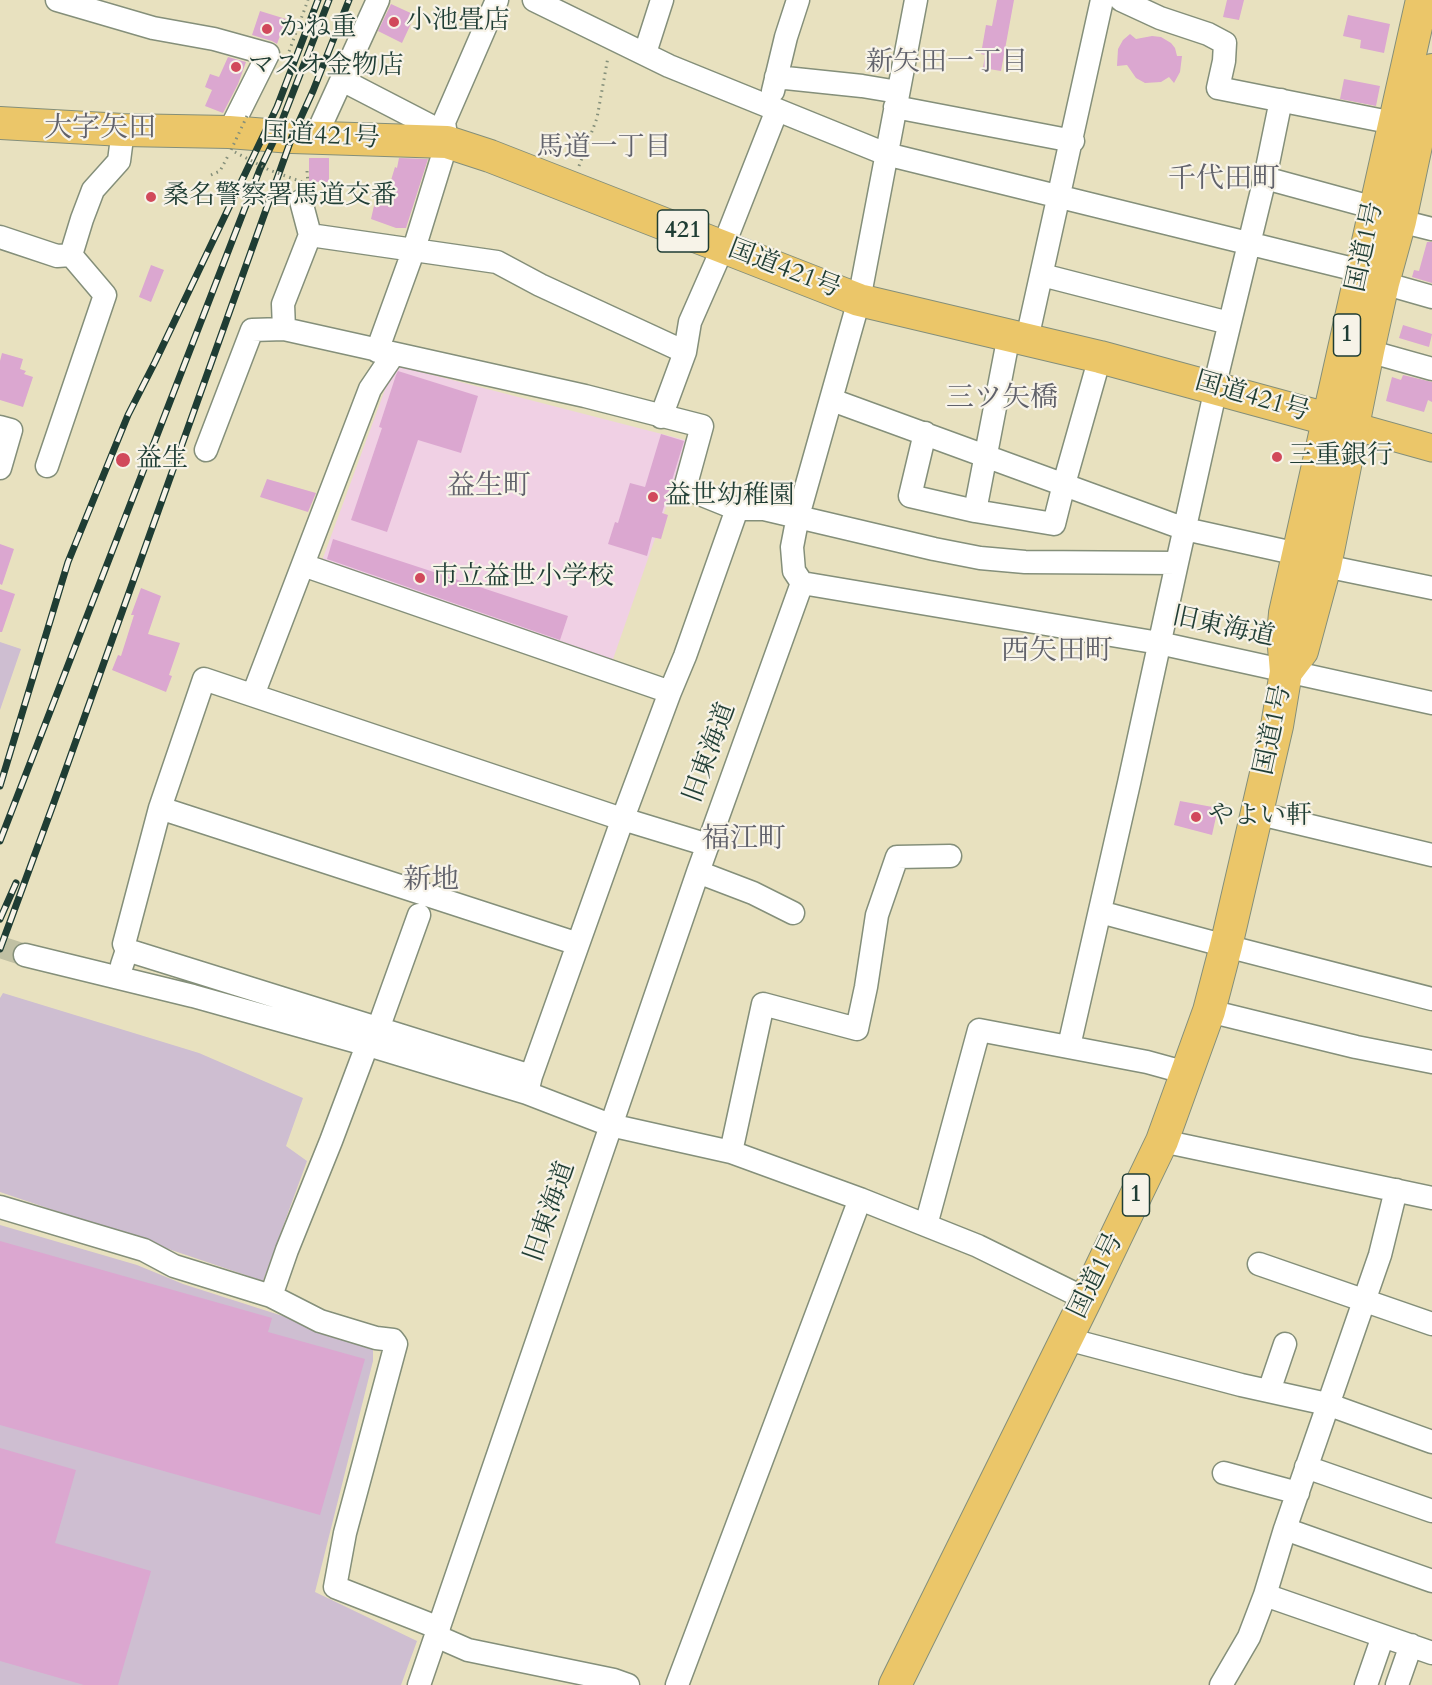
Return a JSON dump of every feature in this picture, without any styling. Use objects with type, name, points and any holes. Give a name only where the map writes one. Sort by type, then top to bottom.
[{"type":"highway","name":"国道1号","points":[[1415,131],[1422,0]]},
{"type":"highway","name":"国道1号","points":[[896,1685],[1162,1141],[1209,1011],[1276,726],[1286,672],[1283,635],[1285,613],[1312,560],[1387,214],[1415,131],[1432,70]]},
{"type":"highway","name":"国道421号","points":[[0,123],[442,142],[489,156],[860,300],[1100,357],[1341,423]]},
{"type":"highway","name":"国道1号","points":[[1341,423],[1368,351],[1372,277]]},
{"type":"main road","points":[[1341,423],[1432,448]]},
{"type":"street","points":[[57,0],[153,28],[214,39],[268,54],[235,133]]},
{"type":"street","points":[[315,138],[378,0]]},
{"type":"street","points":[[253,695],[385,353],[442,142],[444,123],[497,0]]},
{"type":"street","points":[[534,0],[669,66],[886,154],[1248,244],[1372,277],[1432,297]]},
{"type":"street","points":[[645,53],[662,0]]},
{"type":"street","points":[[661,417],[685,352],[690,322],[723,247],[773,108],[776,77],[798,0]]},
{"type":"street","points":[[802,583],[794,571],[792,547],[798,516],[860,300],[916,0]]},
{"type":"street","points":[[975,511],[986,456],[1018,337],[1042,275],[1102,0]]},
{"type":"street","points":[[1120,0],[1160,18],[1208,34],[1225,43],[1218,88],[1415,131]]},
{"type":"street","points":[[776,77],[862,86],[897,100],[1072,141]]},
{"type":"street","points":[[342,80],[429,124],[442,142]]},
{"type":"street","points":[[1069,1046],[1229,323],[1281,100]]},
{"type":"street","points":[[71,255],[81,219],[93,190],[119,161],[123,130]]},
{"type":"street","points":[[1264,178],[1432,229]]},
{"type":"street","points":[[284,329],[283,304],[310,235],[304,193]]},
{"type":"street","points":[[310,235],[497,262],[540,285],[685,352]]},
{"type":"street","points":[[0,237],[57,256],[71,255]]},
{"type":"street","points":[[47,466],[105,295],[71,255]]},
{"type":"street","points":[[1042,275],[1229,323]]},
{"type":"street","points":[[206,450],[252,330],[284,329],[585,396],[702,426],[685,488],[737,509],[764,509],[963,555],[1003,560],[1177,563]]},
{"type":"street","points":[[1368,351],[1432,369]]},
{"type":"street","points":[[1049,562],[1054,524],[1100,357]]},
{"type":"street","points":[[832,400],[1185,529],[1432,588]]},
{"type":"street","points":[[0,427],[12,430],[0,468]]},
{"type":"street","points":[[925,433],[909,496],[975,511],[1054,524]]},
{"type":"street","points":[[529,1084],[623,818],[685,656],[737,509]]},
{"type":"street","points":[[303,566],[670,692]]},
{"type":"street","name":"旧東海道","points":[[418,1685],[698,872],[802,583],[1159,643],[1432,703]]},
{"type":"street","points":[[118,978],[127,950],[124,944],[160,808],[204,679],[708,845]]},
{"type":"street","points":[[160,808],[578,944]]},
{"type":"street","points":[[1256,813],[1432,855]]},
{"type":"street","points":[[731,1152],[763,1004],[857,1029],[877,915],[897,857],[950,856]]},
{"type":"street","points":[[698,872],[753,893],[793,913]]},
{"type":"street","points":[[1100,912],[1432,999]]},
{"type":"street","points":[[271,1296],[287,1250],[420,915]]},
{"type":"street","points":[[127,950],[373,1034],[529,1084],[610,1125],[731,1152],[860,1199],[978,1246],[1086,1299]]},
{"type":"street","points":[[25,955],[193,996],[373,1034]]},
{"type":"street","points":[[1209,1011],[1356,1047],[1432,1062]]},
{"type":"street","points":[[926,1225],[979,1030],[1147,1062],[1187,1073]]},
{"type":"street","points":[[1162,1141],[1432,1198]]},
{"type":"street","points":[[1221,1685],[1249,1637],[1265,1595],[1327,1404],[1380,1255],[1396,1190]]},
{"type":"street","points":[[677,1685],[860,1199]]},
{"type":"street","points":[[0,1208],[144,1250],[174,1266],[271,1296],[320,1320],[376,1338],[393,1340],[396,1344],[350,1512],[335,1587],[438,1632],[468,1650],[614,1680],[628,1685]]},
{"type":"street","points":[[1259,1264],[1432,1324]]},
{"type":"street","points":[[1067,1339],[1327,1404],[1432,1442]]},
{"type":"street","points":[[1269,1391],[1285,1344]]},
{"type":"street","points":[[1306,1467],[1432,1511]]},
{"type":"street","points":[[1224,1473],[1298,1493]]},
{"type":"street","points":[[1285,1529],[1432,1581]]},
{"type":"street","points":[[1265,1595],[1383,1636],[1426,1648],[1397,1685]]},
{"type":"street","points":[[1366,1685],[1383,1636]]},
{"type":"path","points":[[268,54],[286,59],[308,0]]},
{"type":"path","points":[[575,175],[597,118],[611,37]]},
{"type":"path","points":[[212,175],[220,171],[235,133],[269,170],[304,193]]},
{"type":"shaded area","points":[[394,365],[689,441],[612,662],[320,566]]},
{"type":"shaded area","points":[[0,642],[21,649],[0,710]]},
{"type":"shaded area","points":[[3,993],[199,1053],[303,1098],[286,1146],[307,1161],[263,1281],[0,1192],[0,998]]},
{"type":"shaded area","points":[[0,1225],[137,1265],[183,1284],[373,1345],[373,1361],[315,1592],[417,1641],[401,1685],[0,1685]]},
{"type":"building","points":[[997,0],[1014,0],[1001,71],[983,68],[985,55],[981,54],[986,25],[992,26]]},
{"type":"building","points":[[1227,0],[1244,0],[1239,20],[1223,17]]},
{"type":"building","name":"小池畳店","points":[[391,4],[415,15],[402,43],[378,31]]},
{"type":"building","points":[[260,11],[286,19],[277,44],[252,35]]},
{"type":"building","points":[[1348,15],[1390,24],[1384,53],[1360,48],[1361,40],[1343,36]]},
{"type":"building","points":[[1130,34],[1136,39],[1161,37],[1171,43],[1177,56],[1182,56],[1180,72],[1174,83],[1169,77],[1161,82],[1145,83],[1136,78],[1127,65],[1117,66],[1118,49]]},
{"type":"building","points":[[228,57],[246,62],[223,113],[205,106],[212,90],[205,87],[210,74],[219,77]]},
{"type":"building","points":[[1344,79],[1380,86],[1376,106],[1340,99]]},
{"type":"building","points":[[309,158],[329,158],[329,182],[309,182]]},
{"type":"building","points":[[399,158],[428,159],[406,228],[396,228],[371,219],[376,197],[385,200]]},
{"type":"building","points":[[1427,242],[1432,242],[1432,283],[1412,277],[1414,270],[1419,271]]},
{"type":"building","points":[[151,265],[164,270],[151,302],[139,297]]},
{"type":"building","points":[[1403,325],[1432,334],[1429,347],[1399,338]]},
{"type":"building","points":[[2,353],[23,359],[20,369],[26,371],[24,374],[33,377],[23,407],[0,400]]},
{"type":"building","points":[[398,371],[478,396],[461,453],[418,440],[387,532],[351,520],[382,428],[379,427]]},
{"type":"building","points":[[1403,375],[1432,382],[1432,402],[1428,400],[1424,412],[1386,401],[1392,377],[1401,380]]},
{"type":"building","points":[[661,434],[684,441],[662,513],[668,515],[661,539],[652,537],[647,556],[608,544],[615,522],[618,523],[630,483],[645,487]]},
{"type":"building","points":[[267,479],[316,493],[308,512],[260,497]]},
{"type":"building","points":[[333,539],[568,616],[560,640],[327,559]]},
{"type":"building","points":[[0,544],[14,549],[2,585],[0,584]]},
{"type":"building","points":[[141,588],[161,596],[148,634],[180,643],[166,692],[112,670],[118,655],[121,656],[134,615],[131,615]]},
{"type":"building","points":[[0,589],[15,594],[2,632],[0,632]]},
{"type":"building","name":"やよい軒","points":[[1180,801],[1218,808],[1212,835],[1174,825]]},
{"type":"building","points":[[0,1241],[272,1318],[268,1332],[365,1359],[320,1515],[0,1425]]},
{"type":"building","points":[[0,1448],[76,1470],[55,1543],[151,1571],[118,1685],[84,1685],[0,1661]]},
{"type":"tunnel","points":[[0,947],[25,955]]},
{"type":"railway","points":[[0,786],[68,562],[128,415],[277,107],[318,0]]},
{"type":"railway","points":[[0,841],[260,169],[276,136],[329,0]]},
{"type":"railway","points":[[0,949],[292,137],[349,0]]},
{"type":"railway","points":[[0,919],[16,883]]},
{"type":"place","name":"小池畳店","points":[[394,22]]},
{"type":"place","name":"かね重","points":[[267,29]]},
{"type":"place","name":"マスオ金物店","points":[[236,67]]},
{"type":"place","name":"桑名警察署馬道交番","points":[[151,197]]},
{"type":"place","name":"三重銀行","points":[[1277,457]]},
{"type":"place","name":"益生","points":[[123,460]]},
{"type":"place","name":"益世幼稚園","points":[[653,497]]},
{"type":"place","name":"市立益世小学校","points":[[420,578]]},
{"type":"place","name":"やよい軒","points":[[1196,817]]},
{"type":"district","name":"新矢田一丁目","points":[[947,64]]},
{"type":"district","name":"大字矢田","points":[[100,130]]},
{"type":"district","name":"馬道一丁目","points":[[604,149]]},
{"type":"district","name":"千代田町","points":[[1224,181]]},
{"type":"district","name":"三ツ矢橋","points":[[1002,400]]},
{"type":"district","name":"益生町","points":[[489,488]]},
{"type":"district","name":"西矢田町","points":[[1057,653]]},
{"type":"district","name":"福江町","points":[[744,841]]},
{"type":"district","name":"新地","points":[[431,882]]}]
